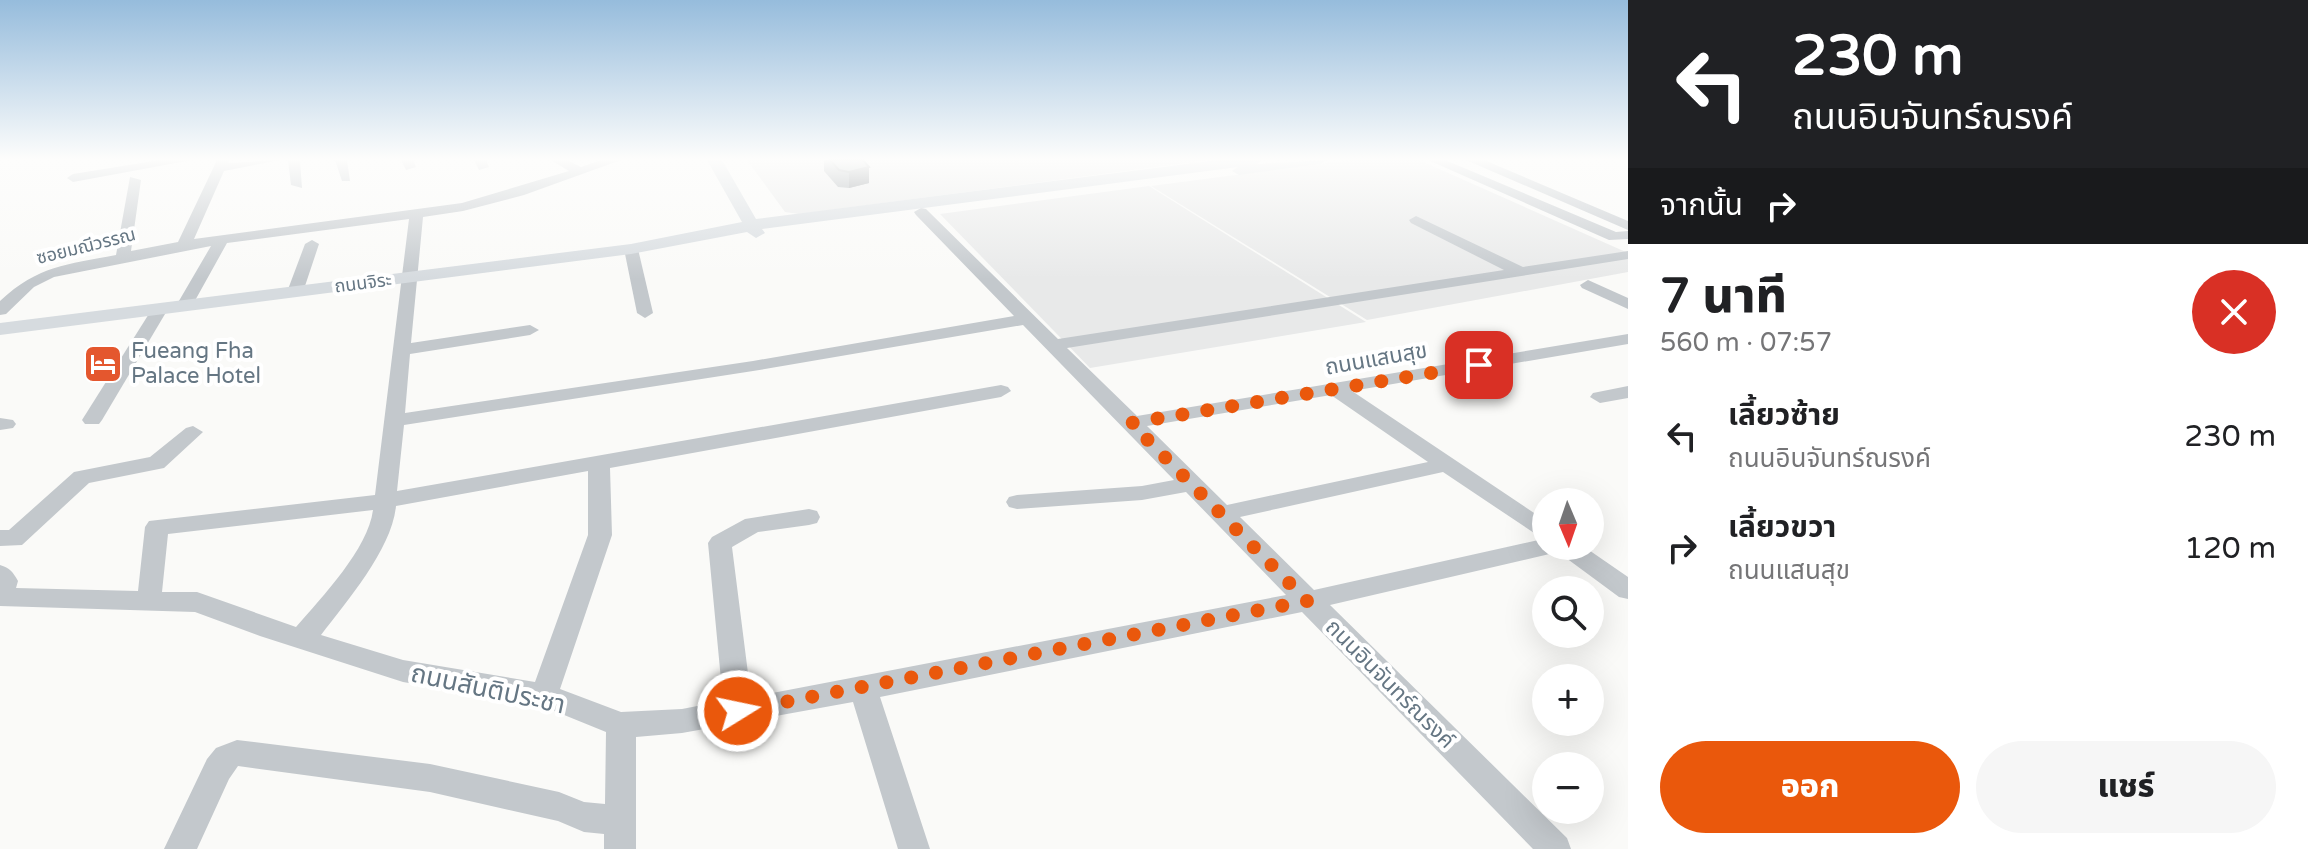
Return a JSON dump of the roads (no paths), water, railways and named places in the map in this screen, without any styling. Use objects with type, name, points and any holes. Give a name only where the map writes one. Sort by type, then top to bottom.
[{"type":"main road","points":[[743,200],[763,228]]},
{"type":"main road","points":[[749,200],[763,228]]},
{"type":"main road","name":"ถนนจิระ","points":[[0,329],[631,249],[725,233],[985,200]]},
{"type":"main road","name":"ถนนจิระ","points":[[763,228],[1008,200]]},
{"type":"street","points":[[123,256],[129,200]]},
{"type":"street","points":[[184,245],[205,200]]},
{"type":"street","name":"ซอยมณีวรรณ","points":[[0,310],[40,276],[123,256],[184,245],[416,215],[489,200]]},
{"type":"street","points":[[1525,200],[1614,237],[1628,235]]},
{"type":"street","points":[[1566,200],[1628,226]]},
{"type":"street","points":[[1538,205],[1569,201]]},
{"type":"street","name":"ถนนอินจันทร์ณรงค์","points":[[921,212],[1555,849]]},
{"type":"street","points":[[302,639],[348,582],[383,523],[416,215]]},
{"type":"street","points":[[1416,220],[1521,272]]},
{"type":"street","points":[[184,306],[222,240]]},
{"type":"street","points":[[295,292],[312,244]]},
{"type":"street","points":[[631,249],[645,313]]},
{"type":"street","points":[[1053,345],[1628,255]]},
{"type":"street","points":[[1588,285],[1628,304]]},
{"type":"street","points":[[92,420],[160,309]]},
{"type":"street","points":[[396,420],[753,366],[1027,319]]},
{"type":"street","points":[[401,350],[530,330]]},
{"type":"street","name":"ถนนแสนสุข","points":[[1131,423],[1628,339]]},
{"type":"street","points":[[1337,390],[1532,522]]},
{"type":"street","points":[[149,600],[157,527],[384,501],[1001,391]]},
{"type":"street","points":[[1600,397],[1628,392]]},
{"type":"street","points":[[0,538],[14,539],[82,477],[157,463],[193,432]]},
{"type":"street","points":[[544,695],[600,535],[599,463]]},
{"type":"street","points":[[1221,514],[1450,464]]},
{"type":"street","points":[[1017,502],[1142,493],[1191,484]]},
{"type":"street","points":[[738,711],[720,543],[753,525],[809,517]]},
{"type":"street","name":"ถนนสันติประชา","points":[[0,589],[197,602],[403,671],[544,695],[621,725],[682,721],[863,689],[1307,601],[1532,550]]},
{"type":"street","points":[[1586,560],[1628,590]]},
{"type":"street","points":[[863,689],[914,849]]},
{"type":"street","points":[[180,849],[218,769],[227,757],[237,753],[430,778],[559,807],[619,835],[621,725]]},
{"type":"place","name":"Fueang Fha Palace Hotel","points":[[103,364]]}]
